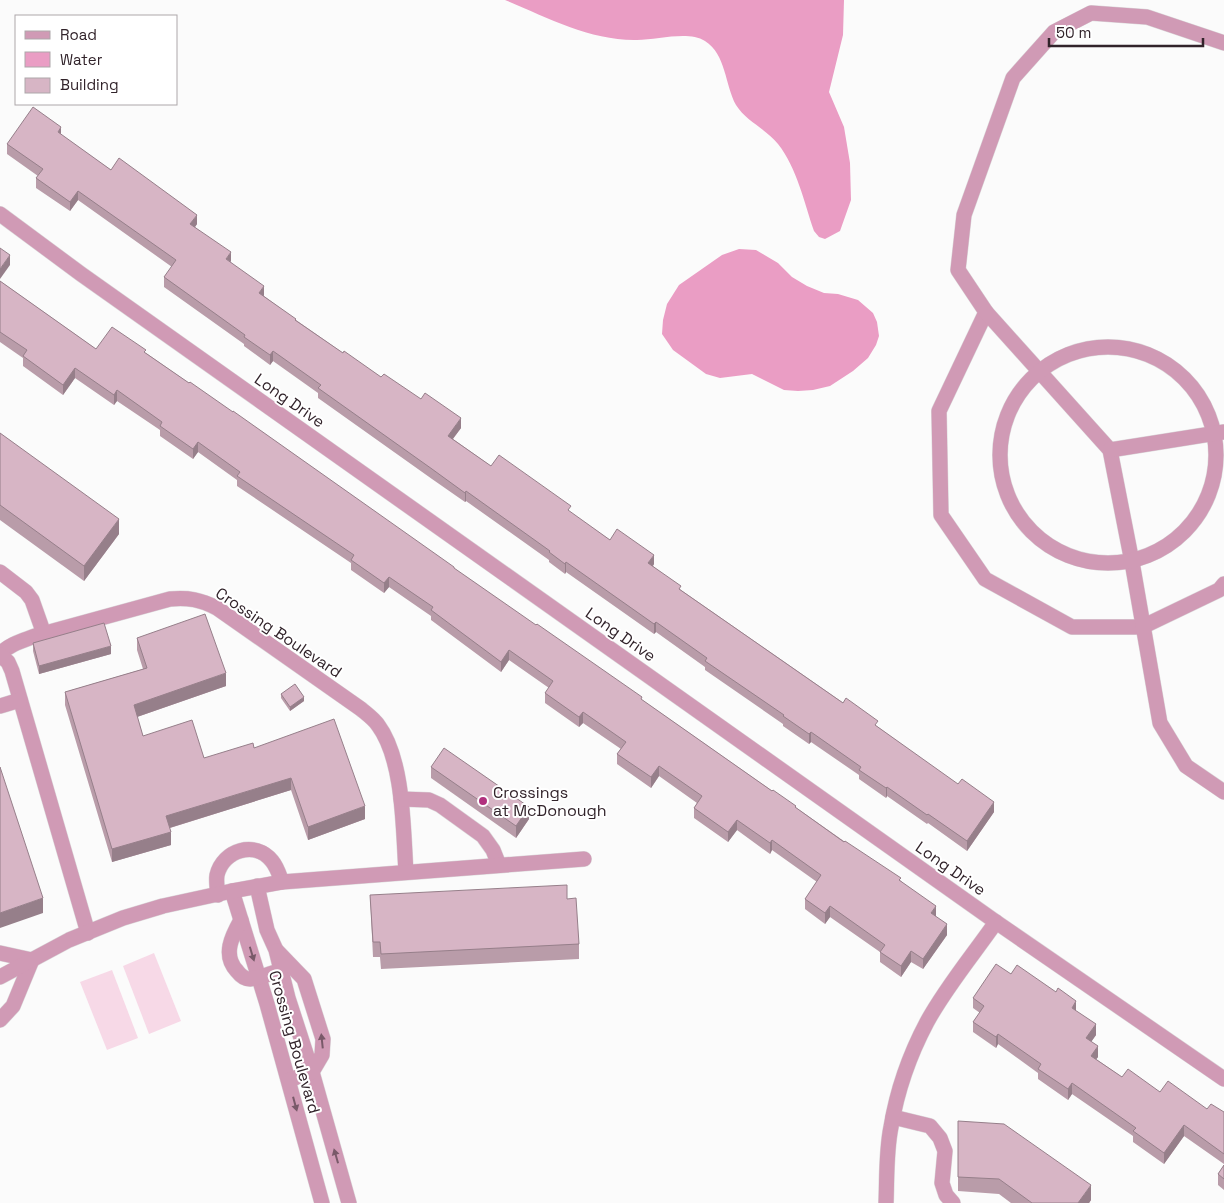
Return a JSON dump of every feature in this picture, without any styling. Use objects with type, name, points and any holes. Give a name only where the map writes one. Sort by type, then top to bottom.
[{"type":"street","points":[[1224,43],[1147,17],[1091,13],[1054,32],[1013,78],[964,215],[958,270],[986,312],[1110,450],[1160,723],[1186,766],[1224,792]]},
{"type":"street","name":"Long Drive","points":[[0,214],[81,274],[996,922],[1224,1079]]},
{"type":"street","points":[[986,312],[939,410],[941,515],[986,579],[1072,627],[1142,627],[1220,590],[1224,584]]},
{"type":"street","points":[[1118,346],[1152,355],[1181,374],[1203,401],[1220,433],[1216,471],[1204,507],[1181,536],[1149,556],[1132,562],[1113,564],[1076,560],[1042,543],[1017,516],[1003,484],[999,449],[1007,415],[1025,385],[1040,371],[1051,362],[1084,349],[1118,346]]},
{"type":"street","points":[[1110,450],[1220,433]]},
{"type":"street","points":[[0,572],[26,592],[32,600],[44,634]]},
{"type":"street","name":"Crossing Boulevard","points":[[88,933],[20,700],[8,662],[0,654],[17,642],[170,599],[191,598],[206,602],[217,608],[361,709],[377,724],[383,732],[391,752],[398,779],[406,872]]},
{"type":"street","points":[[0,706],[20,700]]},
{"type":"street","points":[[401,799],[429,800],[440,806],[483,836],[493,850],[499,865]]},
{"type":"street","name":"Crossing Boulevard","points":[[282,882],[277,868],[268,856],[255,850],[246,849],[231,855],[220,867],[217,876],[241,920],[289,1080],[322,1203]]},
{"type":"street","points":[[0,977],[88,933],[124,918],[163,906],[257,886],[282,882],[584,859]]},
{"type":"street","name":"Crossing Boulevard","points":[[257,886],[268,930],[276,950],[349,1203]]},
{"type":"street","points":[[241,920],[231,936],[229,946],[229,957],[233,966],[242,977],[249,979],[281,970]]},
{"type":"street","points":[[886,1203],[890,1128],[897,1098],[912,1055],[927,1022],[942,998],[996,922]]},
{"type":"street","name":"Crossing Boulevard","points":[[276,950],[304,979],[314,1008],[323,1039],[323,1046],[322,1055],[312,1072]]},
{"type":"street","points":[[0,953],[32,960]]},
{"type":"street","points":[[0,1020],[13,1006],[32,960]]},
{"type":"street","points":[[272,1024],[314,1008]]},
{"type":"street","points":[[289,1080],[312,1072]]},
{"type":"street","points":[[893,1116],[930,1126],[940,1138],[945,1151],[942,1183],[946,1195],[953,1203]]},
{"type":"street","points":[[317,1186],[342,1180]]},
{"type":"shaded area","points":[[154,953],[181,1021],[149,1034],[123,966]]},
{"type":"shaded area","points":[[112,970],[138,1038],[107,1050],[80,982]]},
{"type":"water","points":[[505,0],[844,0],[843,35],[829,92],[844,127],[850,163],[851,200],[840,231],[825,239],[819,237],[814,231],[799,186],[785,153],[773,139],[740,111],[732,97],[717,54],[705,41],[689,36],[634,40],[601,36],[552,20]]},
{"type":"water","points":[[739,249],[756,250],[778,263],[792,277],[807,286],[824,293],[838,294],[858,300],[873,313],[877,322],[879,336],[868,358],[853,371],[830,386],[798,391],[784,390],[752,374],[720,378],[706,374],[673,350],[662,334],[663,320],[667,304],[679,285],[722,255]]},
{"type":"building","points":[[33,107],[61,127],[58,132],[111,170],[119,158],[197,215],[190,224],[231,252],[226,259],[264,286],[259,293],[295,320],[381,377],[384,374],[421,399],[425,393],[461,418],[448,436],[491,466],[499,455],[571,506],[568,510],[610,540],[617,529],[654,555],[648,563],[681,586],[679,589],[843,703],[846,698],[878,721],[875,725],[958,784],[962,779],[994,802],[967,841],[859,770],[861,767],[811,732],[809,734],[705,661],[707,658],[656,622],[654,624],[566,562],[565,564],[550,551],[466,491],[465,493],[318,388],[321,385],[273,351],[270,355],[244,337],[245,335],[164,277],[176,260],[78,191],[70,202],[36,178],[43,169],[7,144]]},
{"type":"building","points":[[0,248],[10,255],[0,269]]},
{"type":"building","points":[[0,281],[96,349],[112,327],[146,350],[144,352],[233,411],[454,568],[642,697],[641,699],[796,806],[844,842],[901,878],[899,880],[936,906],[931,913],[947,924],[923,959],[911,951],[901,966],[880,952],[885,945],[830,906],[825,913],[805,899],[821,875],[772,840],[770,843],[737,820],[728,832],[694,808],[702,796],[659,766],[651,777],[617,754],[626,742],[583,712],[579,717],[545,693],[553,681],[509,650],[501,662],[431,610],[433,607],[389,577],[384,583],[351,560],[354,555],[237,476],[240,472],[198,442],[193,449],[160,426],[162,422],[117,390],[114,395],[75,368],[63,385],[23,356],[27,350],[0,332]]},
{"type":"building","points":[[0,433],[119,519],[84,566],[0,505]]},
{"type":"building","points":[[205,614],[226,673],[134,705],[143,736],[192,720],[204,758],[253,743],[254,748],[334,719],[365,806],[308,827],[291,778],[166,816],[171,832],[112,849],[65,692],[147,668],[137,638]]},
{"type":"building","points":[[104,623],[111,646],[39,666],[33,643]]},
{"type":"building","points":[[295,684],[304,697],[290,707],[281,694]]},
{"type":"building","points":[[444,748],[529,807],[516,826],[431,767]]},
{"type":"building","points":[[0,767],[43,898],[0,913]]},
{"type":"building","points":[[567,885],[567,899],[576,898],[579,944],[381,954],[380,942],[373,942],[370,895]]},
{"type":"building","points":[[996,964],[1011,974],[1017,965],[1056,992],[1058,988],[1076,1001],[1072,1008],[1096,1024],[1086,1038],[1098,1046],[1091,1056],[1122,1077],[1128,1069],[1160,1092],[1168,1081],[1207,1109],[1211,1104],[1224,1112],[1224,1154],[1184,1125],[1164,1153],[1133,1131],[1136,1128],[1072,1083],[1068,1089],[1038,1069],[1041,1064],[998,1034],[996,1037],[973,1022],[984,1006],[973,998]]},
{"type":"building","points":[[958,1121],[1004,1124],[1091,1185],[1078,1203],[1032,1203],[999,1179],[958,1177]]},
{"type":"building","points":[[1224,1165],[1224,1179],[1218,1174]]},
{"type":"place","name":"Crossings at McDonough","points":[[483,801]]}]
